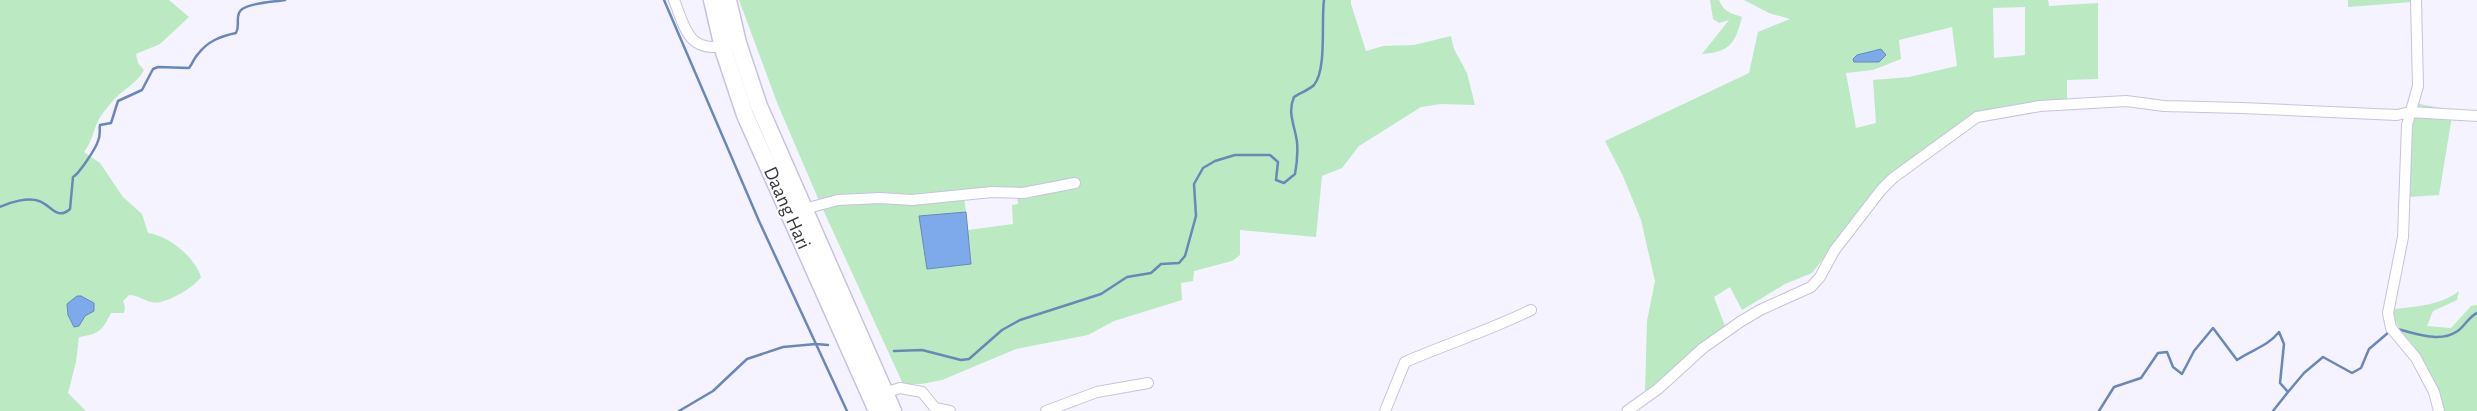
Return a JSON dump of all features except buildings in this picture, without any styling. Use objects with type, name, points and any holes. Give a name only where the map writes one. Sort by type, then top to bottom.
[{"type":"main road","name":"Daang Hari","points":[[712,0],[722,46],[745,115],[877,411]]},
{"type":"main road","name":"Daang Hari","points":[[728,0],[738,42],[759,106],[893,411]]},
{"type":"street","points":[[674,0],[691,40],[705,48],[722,46]]},
{"type":"street","points":[[2416,0],[2418,86],[2407,125],[2403,237],[2388,314],[2391,328],[2416,358],[2434,392],[2439,411]]},
{"type":"street","points":[[1627,411],[1658,389],[1704,348],[1740,322],[1760,310],[1811,287],[1820,277],[1834,251],[1881,190],[1893,178],[1934,151],[1960,128],[1977,117],[2040,106],[2126,102],[2164,106],[2397,115],[2410,112],[2477,116]]},
{"type":"street","points":[[804,209],[838,200],[880,198],[912,200],[992,192],[1024,193],[1075,183]]},
{"type":"street","points":[[1384,411],[1405,362],[1455,341],[1496,327],[1531,310]]},
{"type":"street","points":[[1046,411],[1097,392],[1148,383]]},
{"type":"street","points":[[884,393],[900,388],[922,392],[935,408],[950,411]]},
{"type":"green space","points":[[0,0],[169,0],[189,17],[160,44],[136,54],[138,63],[144,70],[137,79],[115,98],[103,113],[84,152],[100,163],[123,197],[142,214],[148,233],[164,238],[180,248],[193,262],[201,277],[185,291],[170,299],[156,303],[129,295],[123,301],[124,313],[111,313],[99,331],[91,335],[79,337],[76,362],[68,393],[86,411],[0,411]]},
{"type":"green space","points":[[739,0],[1351,0],[1366,51],[1383,46],[1414,45],[1451,36],[1454,49],[1467,73],[1475,105],[1441,104],[1421,107],[1359,146],[1342,168],[1322,176],[1316,237],[1240,230],[1240,255],[1232,261],[1194,271],[1193,281],[1181,283],[1182,300],[1114,321],[1088,335],[1016,349],[942,380],[922,384],[903,384],[820,203],[778,105]],"holes":[[[1017,194],[1018,204],[1012,205],[1013,224],[968,230],[971,264],[927,269],[919,216],[966,212],[964,197]]]},
{"type":"green space","points":[[1710,0],[1719,0],[1728,12],[1742,17],[1734,40],[1726,48],[1702,54],[1729,20],[1719,23],[1713,19]]},
{"type":"green space","points":[[1744,0],[2048,0],[2049,6],[2098,3],[2098,79],[2067,80],[2067,103],[1990,111],[1950,131],[1852,222],[1812,273],[1785,284],[1742,310],[1730,287],[1714,297],[1725,326],[1645,392],[1647,321],[1655,281],[1641,220],[1623,176],[1605,141],[1749,73],[1758,32],[1790,19],[1769,13]],"holes":[[[2025,7],[2025,55],[1994,58],[1993,8]],[[1952,27],[1957,66],[1909,77],[1873,80],[1876,123],[1856,128],[1846,73],[1873,70],[1901,59],[1899,40]]]},
{"type":"green space","points":[[2348,0],[2412,0],[2412,2],[2348,7]]},
{"type":"green space","points":[[2419,104],[2453,110],[2439,195],[2408,197],[2410,135],[2415,112]]},
{"type":"green space","points":[[2459,291],[2457,300],[2433,311],[2427,326],[2451,328],[2471,306],[2477,305],[2477,411],[2444,411],[2424,363],[2416,349],[2400,330],[2393,309],[2436,302]]},
{"type":"water","points":[[1881,49],[1886,55],[1879,62],[1854,62],[1853,59],[1857,55]]},
{"type":"water","points":[[966,212],[971,264],[927,269],[919,216]]},
{"type":"water","points":[[77,296],[81,296],[94,303],[94,311],[85,316],[79,326],[74,327],[68,315],[67,304]]},
{"type":"waterway","points":[[0,207],[14,202],[35,200],[58,213],[70,209],[73,177],[83,166],[97,144],[100,125],[111,123],[118,101],[142,90],[153,69],[158,67],[189,68],[210,42],[236,33],[238,16],[241,10],[252,5],[285,0]]},
{"type":"waterway","points":[[664,0],[759,221],[847,411]]},
{"type":"waterway","points":[[894,351],[922,350],[961,360],[969,359],[1002,330],[1020,320],[1101,294],[1127,277],[1151,273],[1161,264],[1179,263],[1185,256],[1196,216],[1194,184],[1203,168],[1215,161],[1235,155],[1270,155],[1278,162],[1276,180],[1284,183],[1295,174],[1297,162],[1297,142],[1291,114],[1292,103],[1294,97],[1314,85],[1321,68],[1324,0]]},
{"type":"waterway","points":[[2397,329],[2427,336],[2442,337],[2459,330],[2477,313]]},
{"type":"waterway","points":[[2099,411],[2114,387],[2141,378],[2158,353],[2167,352],[2173,367],[2182,374],[2194,351],[2213,328],[2237,360],[2265,345],[2279,332],[2284,344],[2280,383],[2288,392],[2304,373],[2323,357],[2352,373],[2361,368],[2369,349],[2389,332]]},
{"type":"waterway","points":[[679,411],[713,391],[747,359],[783,347],[816,344],[828,345]]},
{"type":"waterway","points":[[2273,411],[2288,392]]}]
